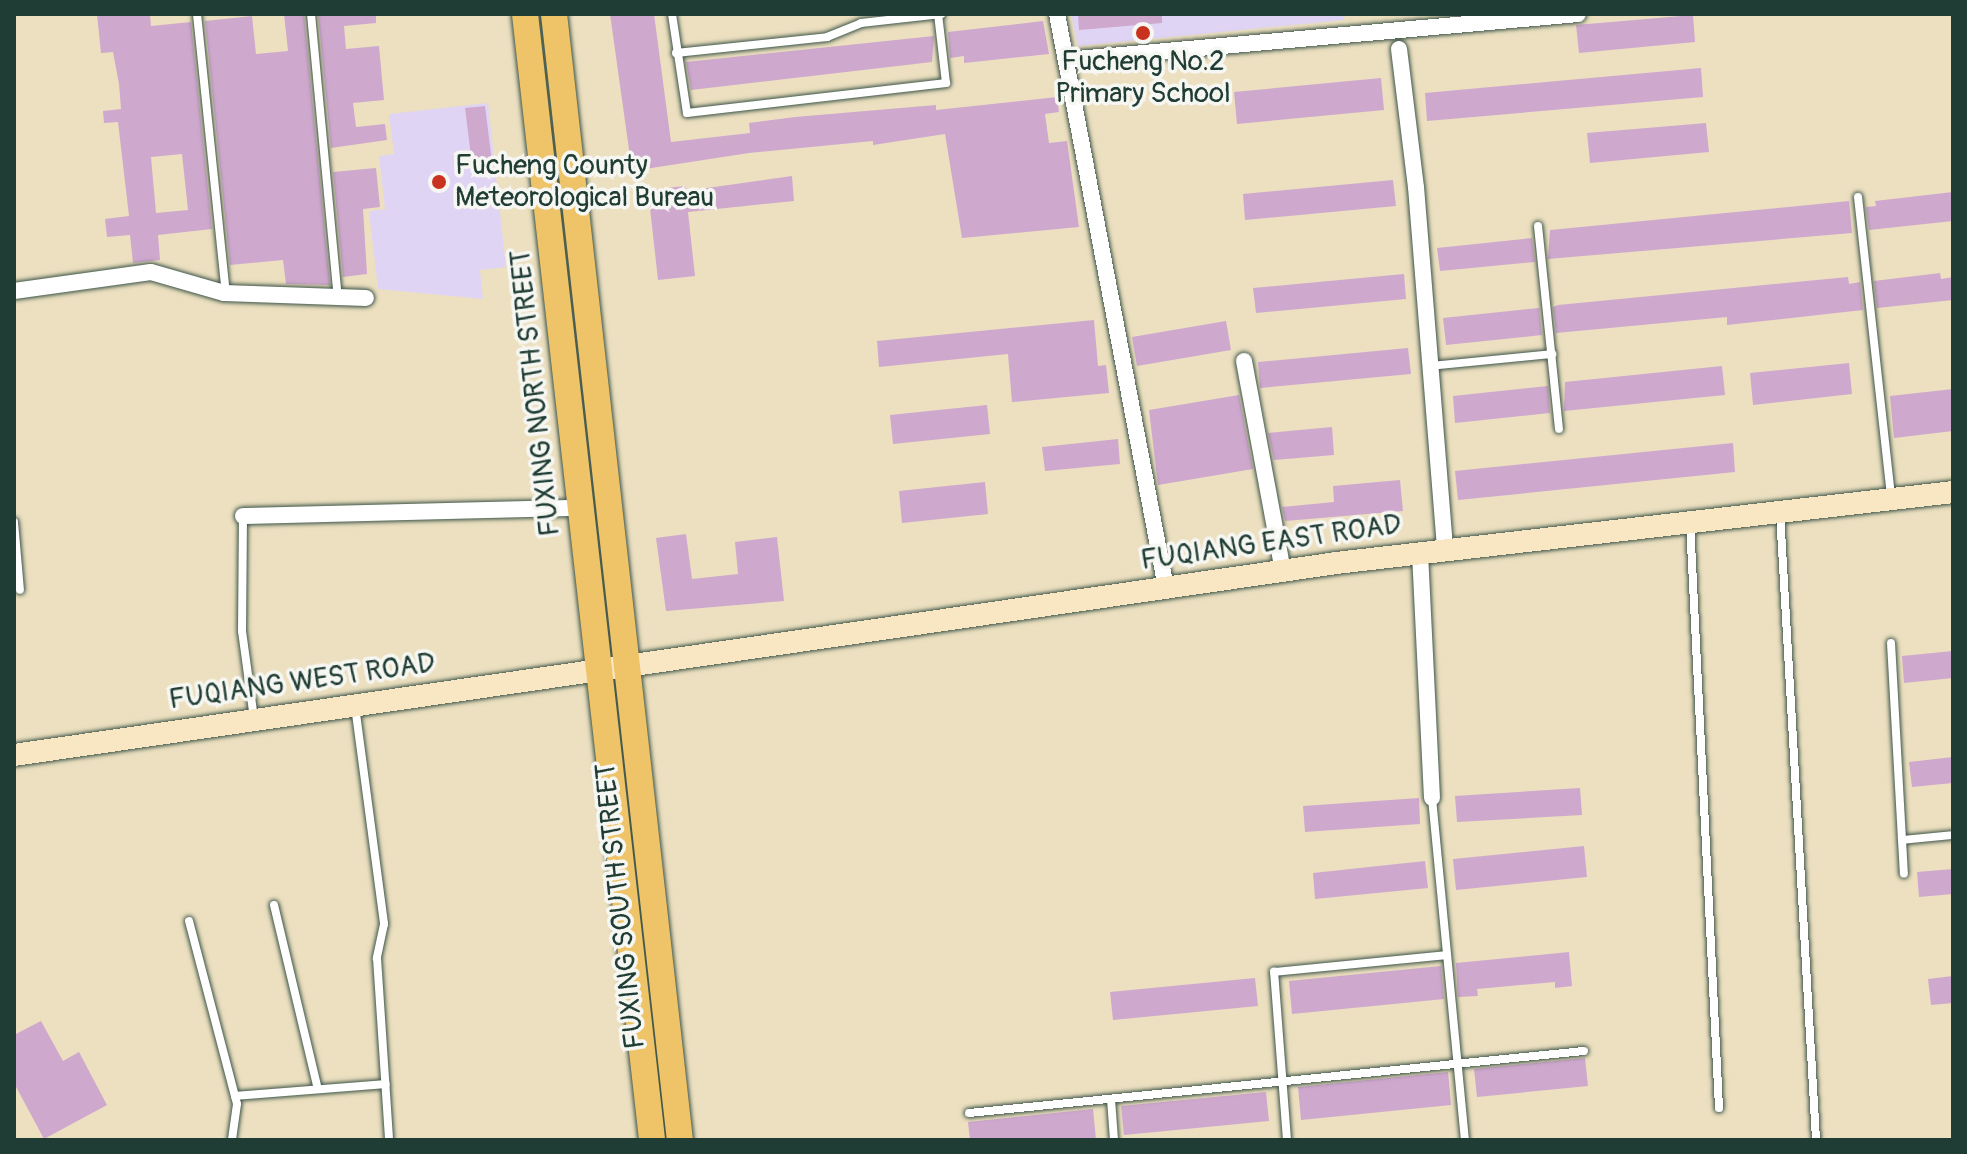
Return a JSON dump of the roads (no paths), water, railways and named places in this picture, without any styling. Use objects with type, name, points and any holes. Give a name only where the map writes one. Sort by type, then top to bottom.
[{"type":"main road","name":"FUXING NORTH STREET","points":[[525,14],[599,670]]},
{"type":"main road","points":[[554,14],[627,666]]},
{"type":"main road","name":"FUXING SOUTH STREET","points":[[627,666],[680,1140]]},
{"type":"main road","name":"FUXING SOUTH STREET","points":[[599,670],[652,1140]]},
{"type":"street","points":[[1057,14],[1166,588]]},
{"type":"street","points":[[1066,60],[1578,14]]},
{"type":"street","points":[[1399,49],[1445,550]]},
{"type":"street","points":[[14,291],[151,272],[226,293],[366,298]]},
{"type":"street","points":[[1244,361],[1283,571]]},
{"type":"street","name":"FUQIANG EAST ROAD","points":[[599,670],[1283,571],[1953,492]]},
{"type":"street","points":[[243,516],[581,508]]},
{"type":"street","points":[[1420,553],[1432,798]]},
{"type":"street","name":"FUQIANG WEST ROAD","points":[[14,755],[599,670]]},
{"type":"lane","points":[[197,14],[226,293]]},
{"type":"lane","points":[[311,14],[338,297]]},
{"type":"lane","points":[[672,14],[676,53],[687,113],[946,83],[940,14],[861,23],[827,37],[676,53]]},
{"type":"lane","points":[[1858,197],[1891,499]]},
{"type":"lane","points":[[1538,226],[1559,429]]},
{"type":"lane","points":[[1430,366],[1552,354]]},
{"type":"lane","points":[[1780,512],[1816,1140]]},
{"type":"lane","points":[[243,516],[242,631],[254,720]]},
{"type":"lane","points":[[14,522],[20,590]]},
{"type":"lane","points":[[1690,522],[1719,1108]]},
{"type":"lane","points":[[1891,643],[1904,874]]},
{"type":"lane","points":[[355,705],[384,924],[377,958],[389,1140]]},
{"type":"lane","points":[[1432,798],[1465,1140]]},
{"type":"lane","points":[[1902,840],[1953,835]]},
{"type":"lane","points":[[274,905],[318,1089]]},
{"type":"lane","points":[[189,921],[235,1096],[232,1140]]},
{"type":"lane","points":[[1287,1140],[1285,1081],[1274,972],[1446,955]]},
{"type":"lane","points":[[969,1113],[1584,1051]]},
{"type":"lane","points":[[235,1096],[386,1084]]},
{"type":"lane","points":[[1111,1099],[1114,1140]]},
{"type":"place","name":"Fucheng No.2 Primary School","points":[[1143,33]]},
{"type":"place","name":"Fucheng County Meteorological Bureau","points":[[439,182]]}]
